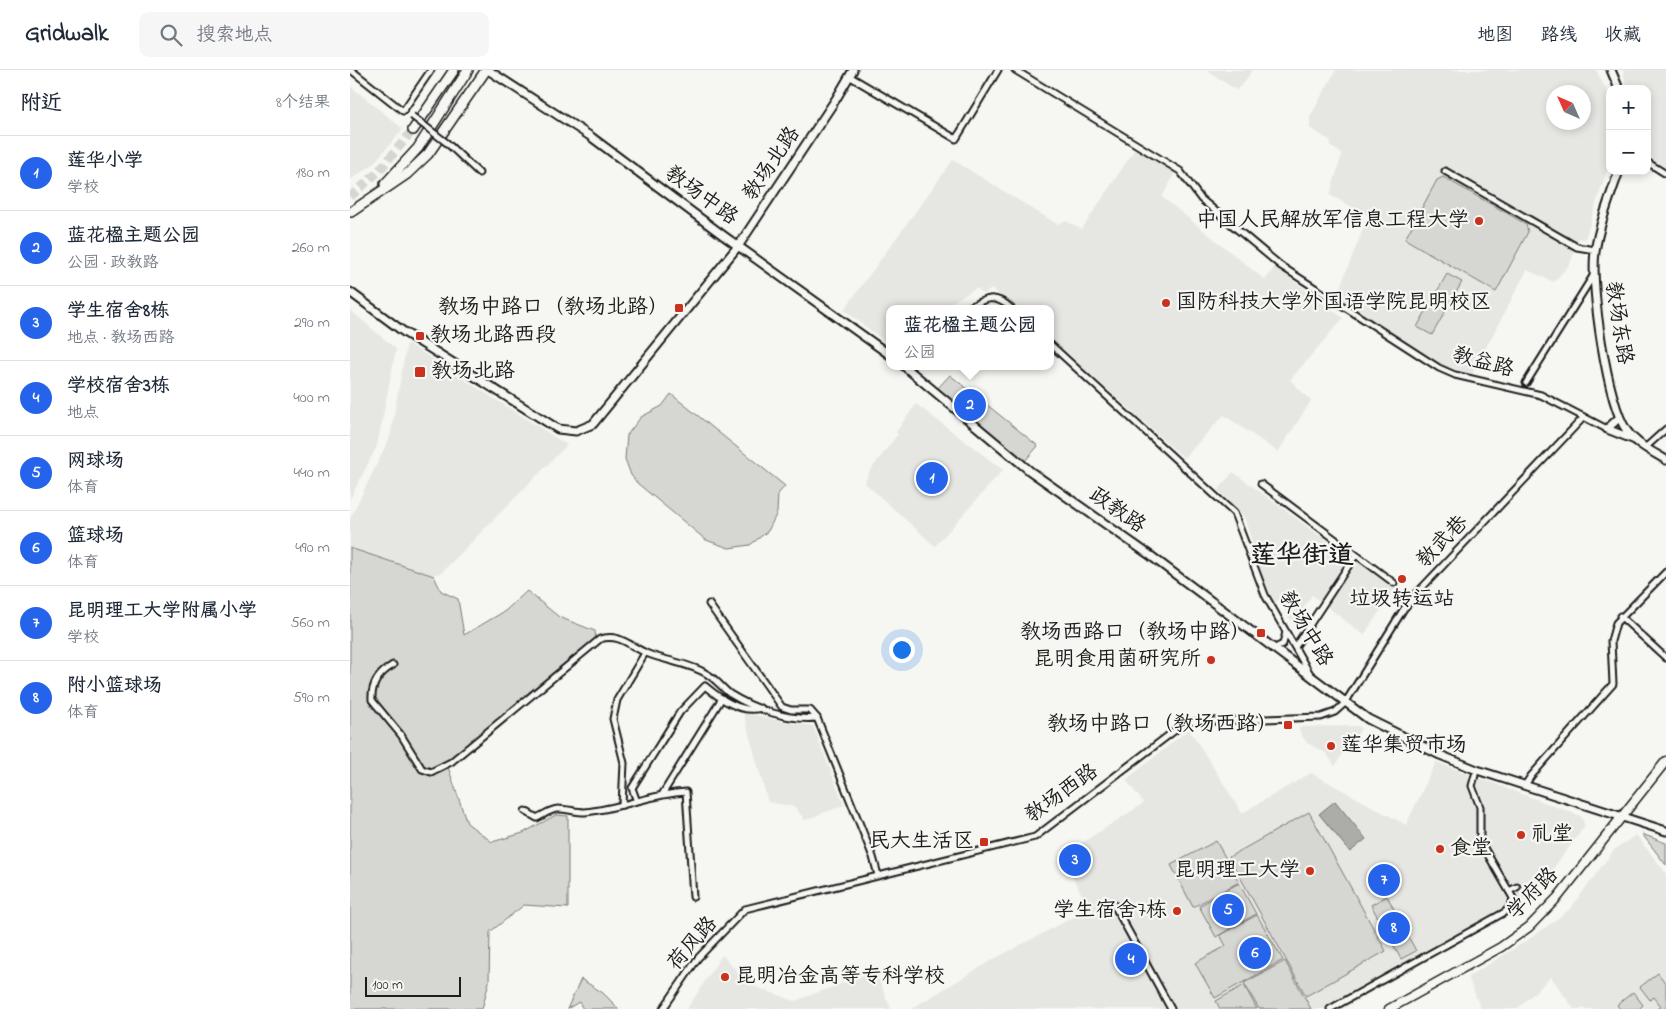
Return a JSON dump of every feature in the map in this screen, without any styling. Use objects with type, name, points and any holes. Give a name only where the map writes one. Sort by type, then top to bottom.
[{"type":"highway","points":[[413,130],[454,70]]},
{"type":"highway","points":[[350,212],[387,182],[410,158],[468,70]]},
{"type":"highway","points":[[350,212],[407,174],[428,154],[487,70]]},
{"type":"main road","name":"教场中路","points":[[487,70],[590,136],[724,236],[739,244],[886,350]]},
{"type":"main road","points":[[1612,70],[1618,85]]},
{"type":"main road","name":"教场北路","points":[[350,292],[404,332],[558,429],[576,431],[593,424],[739,244],[851,73]]},
{"type":"main road","name":"教场东路","points":[[1618,175],[1595,250],[1593,276],[1603,350],[1619,418],[1636,441],[1666,460]]},
{"type":"main road","name":"政教路","points":[[909,370],[993,442],[1150,556],[1313,680]]},
{"type":"main road","points":[[1619,418],[1607,429],[1636,441]]},
{"type":"main road","name":"教场中路","points":[[1313,680],[1368,719],[1440,755],[1666,831]]},
{"type":"main road","name":"学府路","points":[[1389,1009],[1501,947],[1529,927],[1558,897],[1666,761]]},
{"type":"street","points":[[351,70],[447,143],[479,173]]},
{"type":"street","points":[[403,111],[431,70]]},
{"type":"street","points":[[851,73],[956,139],[998,70]]},
{"type":"street","name":"教益路","points":[[1015,70],[1180,171],[1201,199],[1281,266],[1439,368],[1455,375],[1541,395],[1607,429]]},
{"type":"street","points":[[1651,165],[1666,174]]},
{"type":"street","points":[[1445,171],[1577,247],[1595,250]]},
{"type":"street","points":[[1526,383],[1593,276]]},
{"type":"street","points":[[973,305],[981,300],[995,299],[1002,300],[1008,305]]},
{"type":"street","name":"教场中路","points":[[1054,348],[1234,513],[1255,574],[1313,680]]},
{"type":"street","name":"教武巷","points":[[1345,703],[1403,610],[1416,594],[1584,417]]},
{"type":"street","points":[[1646,447],[1666,429]]},
{"type":"street","points":[[1261,484],[1394,584]]},
{"type":"street","points":[[1295,647],[1355,556]]},
{"type":"street","points":[[1525,785],[1613,684],[1611,641],[1616,623],[1620,616],[1666,572]]},
{"type":"street","points":[[709,604],[782,707],[791,710],[810,710],[816,718],[873,857],[878,875]]},
{"type":"street","points":[[1620,616],[1666,658]]},
{"type":"street","points":[[1272,650],[1283,644],[1286,631]]},
{"type":"street","points":[[393,665],[379,676],[374,684],[372,700],[401,735],[422,769],[431,772],[451,762],[600,639],[617,638],[645,653],[707,673],[730,694],[782,717],[801,720],[816,718]]},
{"type":"street","points":[[622,805],[624,763],[613,719],[617,700],[645,653]]},
{"type":"street","points":[[636,799],[632,788],[680,712],[705,686],[722,698],[742,708],[755,710],[762,708]]},
{"type":"street","points":[[663,793],[722,698]]},
{"type":"street","name":"教场西路","points":[[754,906],[1035,837],[1186,722],[1321,717],[1335,712],[1345,703]]},
{"type":"street","points":[[1330,1009],[1505,912],[1511,906],[1513,898],[1480,841],[1480,807],[1472,786],[1475,776]]},
{"type":"street","points":[[525,811],[537,818],[556,809],[584,812],[630,804],[636,799],[663,793],[686,792],[693,897]]},
{"type":"street","points":[[1509,891],[1517,887]]},
{"type":"street","points":[[1113,903],[1171,1009]]},
{"type":"street","name":"荷风路","points":[[663,1009],[698,958],[745,909],[754,906]]},
{"type":"shaded area","points":[[1206,70],[1252,70],[1245,82],[1236,90]]},
{"type":"shaded area","name":"中国人民解放军信息工程大学","points":[[1336,70],[1596,70],[1606,89],[1606,173],[1585,239],[1579,238],[1570,264],[1554,282],[1527,270],[1472,374],[1444,366],[1336,297],[1369,216],[1330,195],[1342,154],[1330,146],[1331,141],[1310,128],[1310,117]]},
{"type":"shaded area","points":[[1623,70],[1666,70],[1666,168],[1651,158],[1651,85],[1626,85]]},
{"type":"shaded area","points":[[350,86],[403,129],[372,165],[350,180]]},
{"type":"shaded area","name":"国防科技大学外国语学院昆明校区","points":[[1135,149],[1175,173],[1162,197],[1265,280],[1275,267],[1343,318],[1290,380],[1311,401],[1278,452],[1224,415],[1184,458],[1054,342],[1054,305],[1012,305],[992,289],[983,294],[977,288],[946,305],[886,305],[886,338],[883,340],[844,310],[953,160],[1057,224],[1066,221],[1082,229]]},
{"type":"shaded area","points":[[1443,177],[1526,224],[1528,232],[1496,292],[1405,239],[1437,180]]},
{"type":"shaded area","points":[[1447,274],[1462,282],[1432,335],[1417,327]]},
{"type":"shaded area","points":[[350,310],[396,349],[377,446],[350,499]]},
{"type":"shaded area","points":[[407,343],[567,445],[441,573],[393,583],[350,552],[350,519],[390,437]]},
{"type":"shaded area","points":[[950,375],[1038,446],[1025,461],[1004,448],[936,390]]},
{"type":"shaded area","points":[[671,394],[785,486],[778,494],[777,513],[768,531],[750,545],[729,548],[706,540],[637,483],[631,475],[625,459],[627,435],[641,417],[662,406]]},
{"type":"shaded area","points":[[916,404],[1003,470],[935,546],[865,483],[869,472],[898,434],[896,432]]},
{"type":"shaded area","points":[[1233,472],[1395,588],[1364,635],[1312,595],[1293,624],[1279,600],[1275,602],[1266,587],[1255,555],[1269,564],[1256,554],[1244,517],[1218,490]]},
{"type":"shaded area","points":[[350,548],[434,576],[441,591],[458,599],[464,635],[505,611],[527,591],[559,617],[595,631],[596,639],[446,761],[467,823],[492,842],[523,833],[556,815],[568,816],[568,908],[524,905],[490,932],[489,982],[482,1009],[350,1009]]},
{"type":"shaded area","points":[[743,712],[780,721],[813,726],[844,805],[805,820],[795,807],[768,802]]},
{"type":"shaded area","name":"莲华集贸市场","points":[[1357,726],[1361,728],[1353,744],[1349,742],[1335,766],[1326,753],[1307,743],[1300,733],[1299,727]]},
{"type":"shaded area","name":"昆明理工大学","points":[[1189,729],[1242,813],[1311,773],[1406,825],[1436,762],[1581,816],[1585,826],[1539,887],[1507,916],[1342,1009],[911,1009],[994,959],[1089,909],[1062,856],[1144,803],[1126,780]]},
{"type":"shaded area","points":[[1335,801],[1366,839],[1350,852],[1319,814]]},
{"type":"shaded area","points":[[1309,812],[1386,951],[1306,996],[1229,857]]},
{"type":"shaded area","points":[[1642,834],[1666,843],[1666,865]]},
{"type":"shaded area","points":[[1636,835],[1666,873],[1666,1009],[1574,1009],[1551,977],[1517,1009],[1481,1009],[1468,977],[1531,938],[1571,908],[1614,850]]},
{"type":"shaded area","points":[[1216,841],[1239,882],[1193,907],[1171,865]]},
{"type":"shaded area","points":[[1239,883],[1256,914],[1216,937],[1199,906]]},
{"type":"shaded area","points":[[1387,896],[1416,951],[1401,959],[1371,905]]},
{"type":"shaded area","points":[[1257,915],[1283,960],[1215,998],[1195,963],[1226,946],[1220,935]]},
{"type":"shaded area","name":"昆明冶金高等专科学校","points":[[722,955],[748,984],[795,1001],[875,971],[891,1009],[687,1009]]},
{"type":"shaded area","points":[[1285,961],[1311,1009],[1259,1009],[1244,983]]},
{"type":"shaded area","points":[[1658,973],[1666,984],[1666,1009],[1658,1009],[1661,1006],[1654,997],[1650,1000],[1640,987]]},
{"type":"shaded area","points":[[581,979],[603,993],[619,1009],[583,1009],[579,1002],[567,1009]]},
{"type":"shaded area","points":[[1244,985],[1257,1009],[1220,1009],[1216,1001]]},
{"type":"shaded area","points":[[1633,992],[1643,1005],[1639,1009],[1620,1009],[1617,1005]]},
{"type":"tunnel","points":[[350,197],[378,172],[413,130]]},
{"type":"place","name":"中国人民解放军信息工程大学","points":[[1479,221]]},
{"type":"place","name":"国防科技大学外国语学院昆明校区","points":[[1166,303]]},
{"type":"place","name":"教场中路口（教场北路）","points":[[679,308]]},
{"type":"place","name":"教场北路西段","points":[[420,336]]},
{"type":"place","name":"教场北路","points":[[420,372]]},
{"type":"place","name":"蓝花楹主题公园","points":[[970,405]]},
{"type":"place","name":"莲华小学","points":[[932,478]]},
{"type":"place","name":"垃圾转运站","points":[[1402,579]]},
{"type":"place","name":"教场西路口（教场中路）","points":[[1261,633]]},
{"type":"place","name":"昆明食用菌研究所","points":[[1211,660]]},
{"type":"place","name":"教场中路口（教场西路）","points":[[1288,725]]},
{"type":"place","name":"莲华集贸市场","points":[[1331,746]]},
{"type":"place","name":"礼堂","points":[[1521,835]]},
{"type":"place","name":"民大生活区","points":[[984,842]]},
{"type":"place","name":"食堂","points":[[1440,849]]},
{"type":"place","name":"学生宿舍8栋","points":[[1075,860]]},
{"type":"place","name":"昆明理工大学","points":[[1310,871]]},
{"type":"place","name":"昆明理工大学附属小学","points":[[1384,880]]},
{"type":"place","name":"网球场","points":[[1228,910]]},
{"type":"place","name":"学生宿舍7栋","points":[[1177,911]]},
{"type":"place","name":"附小篮球场","points":[[1394,928]]},
{"type":"place","name":"篮球场","points":[[1255,953]]},
{"type":"place","name":"学校宿舍3栋","points":[[1131,959]]},
{"type":"place","name":"昆明冶金高等专科学校","points":[[725,977]]},
{"type":"district","name":"莲华街道","points":[[1302,557]]}]
